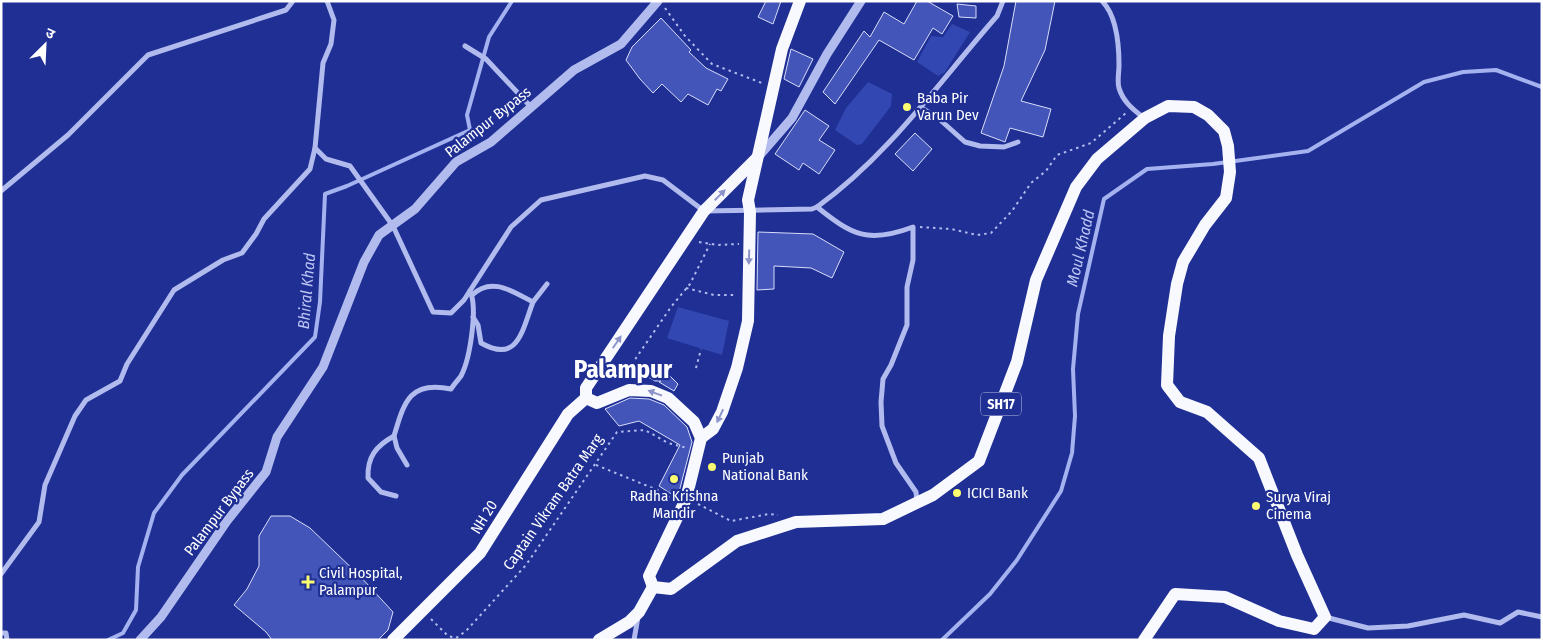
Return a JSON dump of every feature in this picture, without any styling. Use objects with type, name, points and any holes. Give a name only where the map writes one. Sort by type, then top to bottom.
[{"type":"main road","points":[[701,438],[713,429],[722,412],[736,368],[748,320],[750,212],[748,200],[782,49],[800,1]]},
{"type":"main road","name":"SH17","points":[[653,587],[671,589],[737,541],[796,522],[883,519],[933,495],[979,461],[1017,362],[1036,280],[1076,187],[1097,159],[1145,118],[1168,106],[1194,107],[1208,115],[1224,132],[1228,146],[1230,172],[1226,198],[1205,225],[1183,262],[1177,284],[1169,336],[1167,386],[1180,402],[1207,412],[1259,458],[1297,555],[1325,617]]},
{"type":"main road","points":[[599,640],[618,630],[639,612],[653,587],[649,576],[685,502],[701,438],[694,422],[668,398],[651,391],[629,390],[597,402],[586,398],[586,388],[704,211],[758,158]]},
{"type":"main road","name":"NH 20","points":[[393,640],[480,553],[568,414],[586,398]]},
{"type":"main road","points":[[1144,640],[1175,594],[1225,597],[1279,621],[1314,629],[1325,617]]},
{"type":"street","points":[[1,191],[68,135],[148,56],[286,10],[293,1]]},
{"type":"street","points":[[1,574],[39,522],[45,485],[72,424],[86,400],[108,390],[120,381],[127,364],[174,290],[200,276],[222,260],[242,253],[264,219],[310,169],[315,148],[323,63],[331,44],[334,20],[327,1]]},
{"type":"street","points":[[758,158],[792,118],[827,54],[861,1]]},
{"type":"street","points":[[315,148],[326,159],[350,166],[393,226],[433,312],[452,313],[471,293],[511,228],[541,200],[645,176],[663,180],[704,211],[750,212],[812,209],[817,207],[869,163],[922,108],[997,16],[1003,1]]},
{"type":"street","points":[[1102,1],[1110,9],[1113,18],[1119,60],[1119,88],[1132,108],[1145,118]]},
{"type":"street","name":"Palampur Bypass","points":[[140,640],[161,617],[227,521],[266,472],[278,437],[323,367],[364,262],[379,235],[415,209],[456,162],[491,142],[574,70],[621,44],[660,2]]},
{"type":"street","points":[[465,46],[486,59],[531,106]]},
{"type":"street","points":[[922,108],[938,118],[965,142],[980,146],[1004,147],[1018,142]]},
{"type":"street","points":[[817,207],[845,229],[868,236],[895,234],[913,227],[912,260],[907,287],[907,325],[892,365],[883,379],[881,402],[882,426],[896,463],[916,492],[917,502]]},
{"type":"street","points":[[472,316],[478,324],[482,343],[494,350],[506,351],[513,346],[522,331],[533,302],[547,284]]},
{"type":"street","points":[[471,293],[479,288],[491,285],[511,289],[533,302]]},
{"type":"street","points":[[407,465],[397,448],[394,436],[402,409],[407,401],[421,390],[433,385],[451,389],[460,376],[470,340],[474,299],[471,293]]},
{"type":"street","points":[[394,436],[378,447],[369,459],[367,470],[368,478],[372,485],[381,492],[396,496]]},
{"type":"street","points":[[634,640],[639,612]]},
{"type":"street","points":[[1325,617],[1368,628],[1408,626],[1464,615],[1500,623],[1518,612],[1542,617]]},
{"type":"street","points":[[3,633],[7,640]]},
{"type":"path","points":[[660,2],[685,36],[712,64],[734,71],[773,88]]},
{"type":"path","points":[[913,227],[951,229],[977,235],[991,233],[1012,211],[1031,183],[1046,171],[1057,155],[1091,143],[1132,108]]},
{"type":"path","points":[[696,240],[710,244],[746,243]]},
{"type":"path","points":[[630,380],[636,358],[686,288],[710,244]]},
{"type":"path","points":[[686,288],[696,293],[734,297],[748,291]]},
{"type":"path","points":[[696,368],[701,349]]},
{"type":"path","name":"Captain Vikram Batra Marg","points":[[430,618],[448,636],[456,638],[466,631],[526,565],[557,517],[596,465],[617,432],[645,430],[668,443],[688,448]]},
{"type":"path","points":[[596,465],[731,520],[769,514],[796,522]]},
{"type":"shaded area","points":[[952,24],[970,32],[945,72],[938,76],[917,62],[931,36],[943,37]]},
{"type":"shaded area","points":[[868,82],[892,94],[891,106],[862,144],[857,145],[835,130],[846,108]]},
{"type":"shaded area","points":[[678,307],[729,321],[722,355],[667,338]]},
{"type":"building","points":[[766,1],[781,1],[773,24],[758,17]]},
{"type":"building","points":[[917,1],[927,1],[953,16],[942,34],[933,28],[914,60],[879,40],[835,104],[823,92],[864,31],[870,37],[884,12],[904,24]]},
{"type":"building","points":[[1016,1],[1055,1],[1045,50],[1021,101],[1051,109],[1043,137],[1010,128],[1005,142],[981,133],[1004,66]]},
{"type":"building","points":[[957,4],[976,6],[976,18],[959,17]]},
{"type":"building","points":[[661,18],[691,50],[689,52],[706,68],[728,79],[721,91],[717,89],[708,105],[688,94],[681,102],[662,84],[653,93],[626,60],[632,47]]},
{"type":"building","points":[[791,49],[813,59],[799,87],[784,79]]},
{"type":"building","points":[[805,110],[829,126],[819,140],[835,150],[819,174],[803,163],[799,170],[775,154]]},
{"type":"building","points":[[915,133],[932,149],[913,171],[895,154]]},
{"type":"building","points":[[758,232],[813,234],[844,252],[832,278],[811,268],[774,266],[774,289],[757,290]]},
{"type":"building","points":[[635,369],[667,373],[678,384],[674,391],[659,382],[661,381],[655,381]]},
{"type":"building","points":[[630,398],[649,399],[664,405],[687,427],[692,442],[676,497],[659,486],[680,445],[639,421],[619,426],[605,409]]},
{"type":"building","name":"Civil Hospital, Palampur","points":[[271,516],[290,516],[310,528],[359,575],[393,612],[388,630],[378,640],[272,640],[266,632],[234,605],[247,589],[259,566],[259,536]]},
{"type":"waterway","name":"Bhiral Khad","points":[[108,640],[123,633],[136,610],[138,567],[154,513],[182,475],[315,337],[320,302],[325,194],[347,186],[470,130],[467,115],[489,37],[512,1]]},
{"type":"waterway","name":"Moul Khadd","points":[[942,640],[990,594],[1017,560],[1061,491],[1072,453],[1075,416],[1073,369],[1078,314],[1104,199],[1147,169],[1213,164],[1308,151],[1424,82],[1463,72],[1496,70],[1542,87]]},
{"type":"place","name":"Baba Pir Varun Dev","points":[[907,107]]},
{"type":"place","name":"Punjab National Bank","points":[[712,467]]},
{"type":"place","name":"Radha Krishna Mandir","points":[[674,479]]},
{"type":"place","name":"ICICI Bank","points":[[957,493]]},
{"type":"place","name":"Surya Viraj Cinema","points":[[1256,506]]},
{"type":"place","name":"Civil Hospital, Palampur","points":[[308,582]]},
{"type":"district","name":"Palampur","points":[[623,369]]}]
